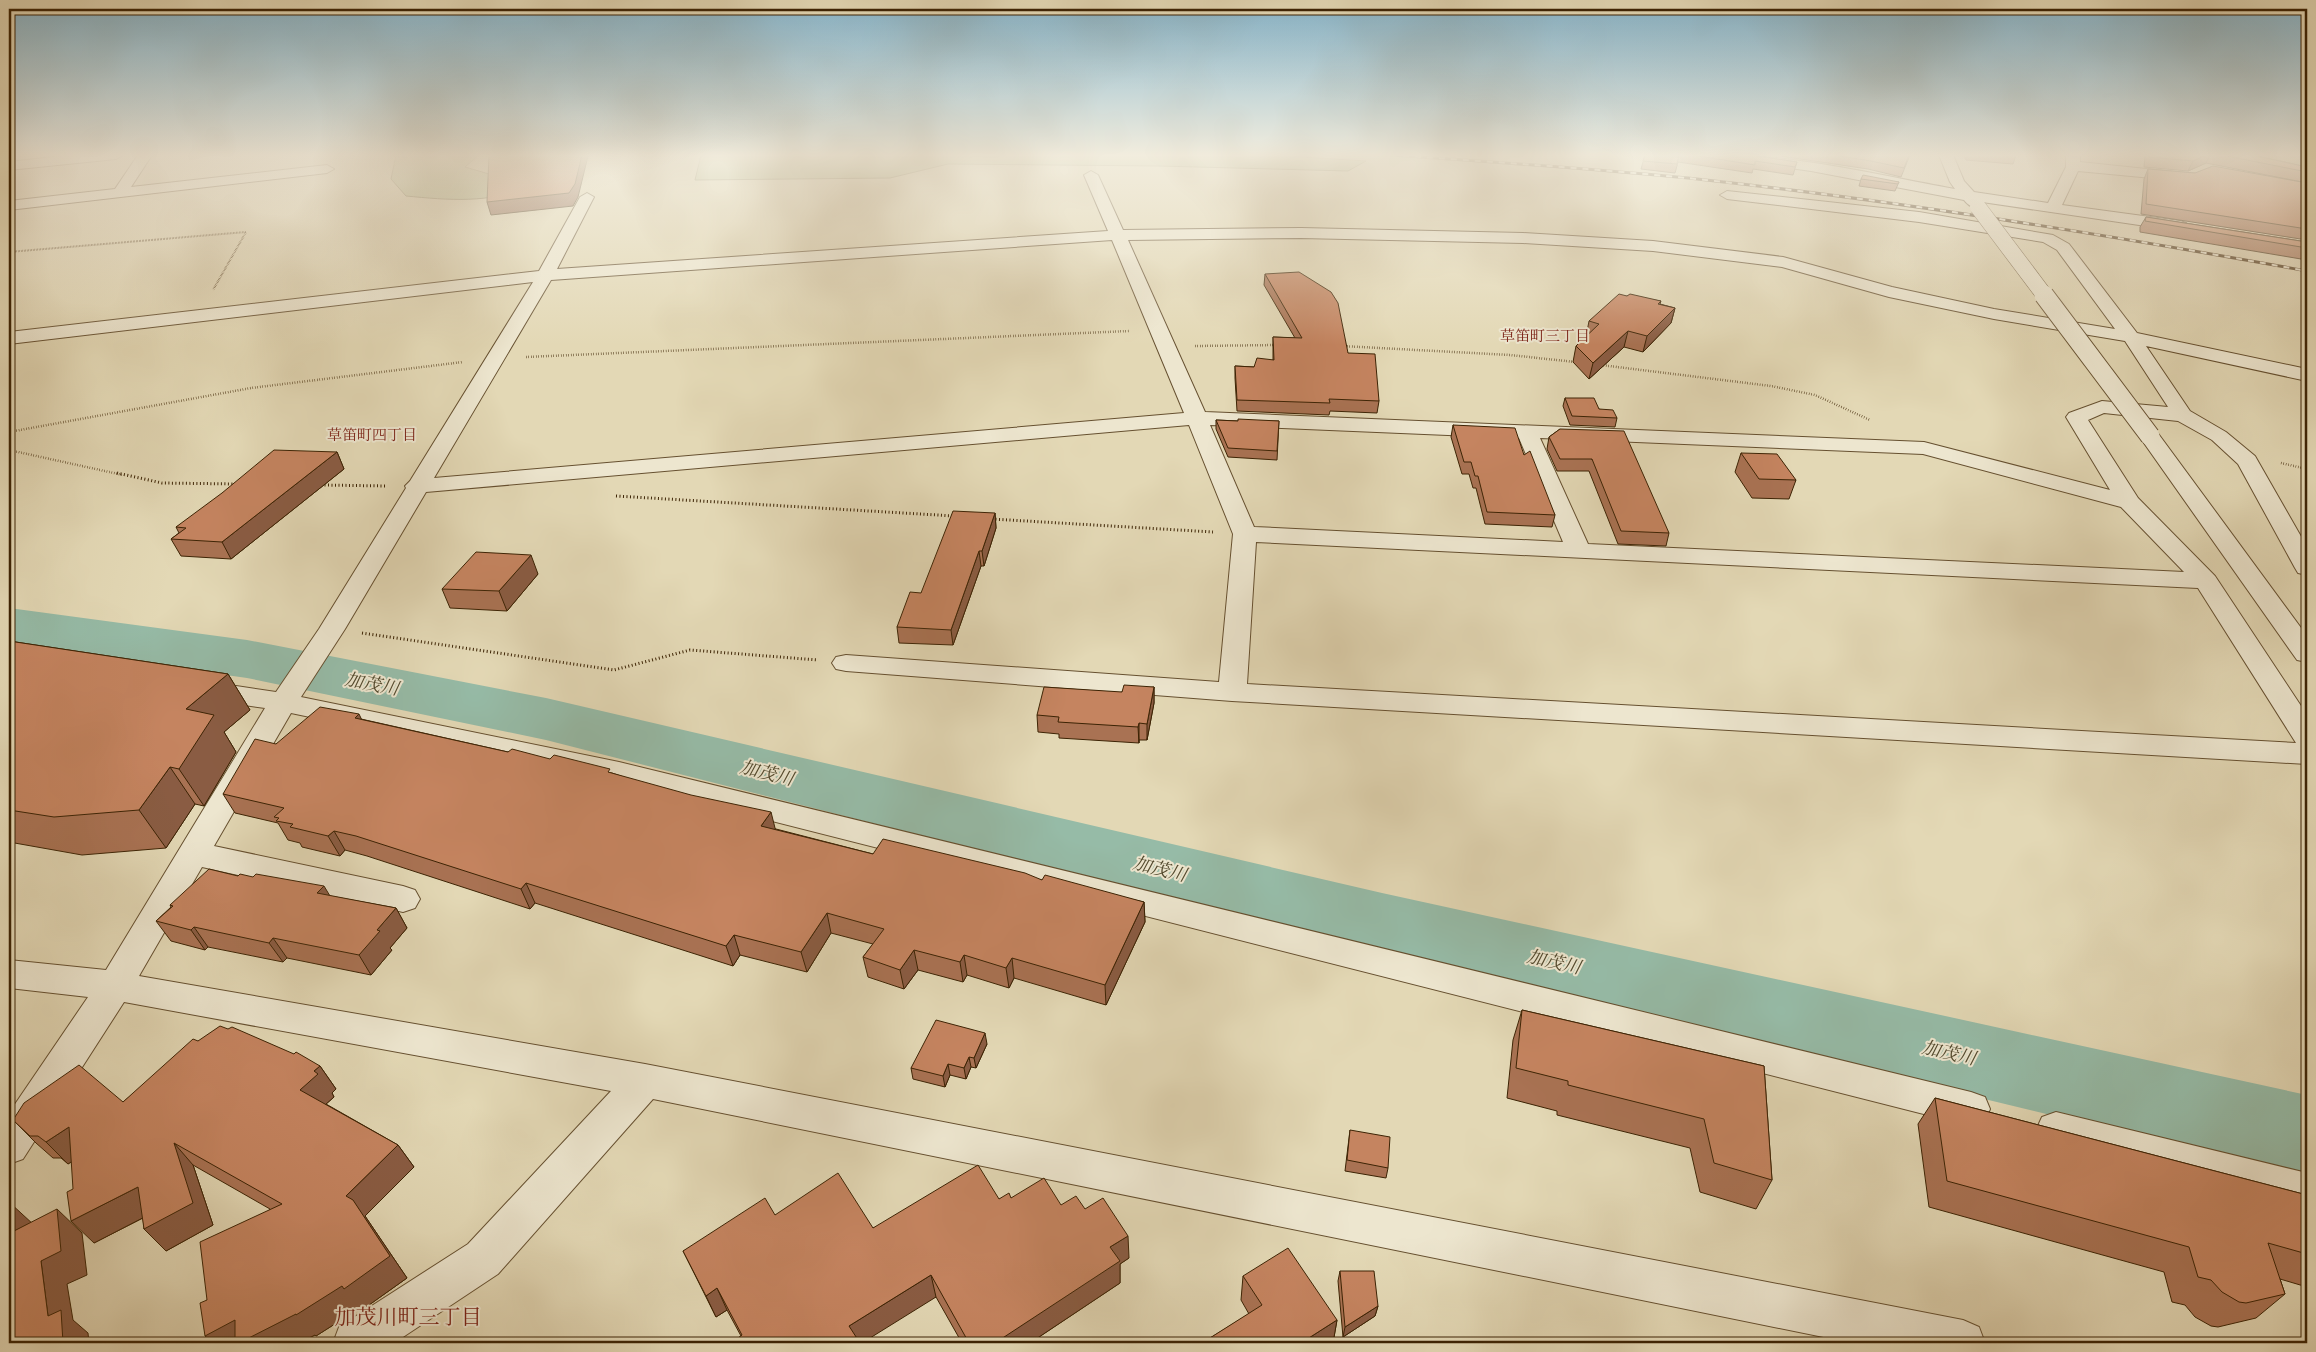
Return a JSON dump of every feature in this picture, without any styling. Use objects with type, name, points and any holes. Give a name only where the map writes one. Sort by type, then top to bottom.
[{"type":"street","points":[[9,1146],[116,986],[289,693],[332,628],[545,275],[575,218]]},
{"type":"street","points":[[1110,218],[1245,534],[1232,692]]},
{"type":"street","points":[[1926,218],[2047,238],[2063,247],[2131,337],[2183,415]]},
{"type":"street","points":[[1986,218],[2150,436],[2307,654]]},
{"type":"street","points":[[2125,218],[2190,228]]},
{"type":"street","points":[[9,338],[545,275],[1118,235],[1301,234],[1513,238],[1653,246],[1783,262],[1889,292],[1994,314],[2131,337],[2307,375]]},
{"type":"street","points":[[2307,568],[2247,461],[2219,436],[2183,415],[2102,407],[2076,417],[2130,502],[2206,581],[2307,737]]},
{"type":"street","points":[[416,486],[1196,418],[1924,448],[2130,502]]},
{"type":"street","points":[[1527,432],[1579,550]]},
{"type":"street","points":[[1245,534],[2206,581]]},
{"type":"street","points":[[846,663],[1232,692],[2307,754]]},
{"type":"street","points":[[175,686],[289,693],[619,772],[2307,1192]]},
{"type":"street","points":[[193,854],[403,899]]},
{"type":"street","points":[[9,974],[116,986],[645,1082],[1963,1343]]},
{"type":"street","points":[[355,1343],[483,1258],[645,1082]]},
{"type":"path","points":[[9,252],[246,232],[199,316]]},
{"type":"path","points":[[9,432],[251,388],[494,359],[1163,338],[1280,345]]},
{"type":"path","points":[[1337,346],[1510,355],[1577,362]]},
{"type":"path","points":[[1596,365],[1710,377],[1815,395],[1904,435],[1924,448]]},
{"type":"path","points":[[9,450],[162,483],[240,484]]},
{"type":"path","points":[[318,485],[416,486]]},
{"type":"path","points":[[613,496],[958,517]]},
{"type":"path","points":[[988,518],[1245,534]]},
{"type":"path","points":[[332,628],[614,670],[690,650],[846,663]]},
{"type":"building","points":[[2146,218],[2153,218],[2307,242],[2307,248],[2145,221]]},
{"type":"building","points":[[2237,218],[2307,218],[2307,229]]},
{"type":"building","points":[[1299,272],[1331,292],[1338,303],[1348,353],[1375,354],[1379,401],[1329,399],[1330,403],[1237,400],[1235,366],[1254,367],[1257,358],[1274,360],[1273,337],[1302,338],[1265,274]]},
{"type":"building","points":[[1619,294],[1627,296],[1630,294],[1661,301],[1658,304],[1675,308],[1647,336],[1628,331],[1593,363],[1576,346],[1599,324],[1589,321]]},
{"type":"building","points":[[1565,398],[1594,398],[1599,409],[1613,410],[1617,418],[1572,416]]},
{"type":"building","points":[[1238,419],[1279,421],[1277,451],[1228,448],[1216,420],[1238,421]]},
{"type":"building","points":[[1453,425],[1515,428],[1524,455],[1530,451],[1555,515],[1487,512],[1478,476],[1475,476],[1471,462],[1464,462]]},
{"type":"building","points":[[1560,429],[1624,431],[1669,533],[1621,531],[1592,459],[1560,459],[1549,437]]},
{"type":"building","points":[[274,450],[337,452],[222,542],[171,539],[186,528],[176,527],[222,493]]},
{"type":"building","points":[[1741,453],[1777,454],[1796,480],[1759,479]]},
{"type":"building","points":[[953,511],[995,513],[982,551],[979,551],[951,630],[897,627],[910,592],[921,593]]},
{"type":"building","points":[[476,552],[531,555],[499,591],[442,589]]},
{"type":"building","points":[[9,641],[228,674],[186,709],[214,715],[179,769],[170,767],[139,810],[54,817],[9,810]]},
{"type":"building","points":[[1124,685],[1154,687],[1147,724],[1139,723],[1138,727],[1058,722],[1059,717],[1037,715],[1044,687],[1122,692]]},
{"type":"building","points":[[320,707],[359,714],[355,718],[508,752],[512,749],[550,759],[554,755],[610,769],[608,772],[691,795],[771,812],[761,826],[873,854],[883,839],[1025,873],[1042,880],[1045,875],[1144,902],[1105,985],[1012,958],[1006,968],[964,955],[960,962],[914,950],[900,970],[863,957],[884,929],[827,913],[801,952],[734,935],[726,946],[526,883],[521,889],[356,836],[334,831],[328,836],[290,827],[293,824],[276,821],[279,818],[274,817],[284,808],[223,794],[255,739],[276,744]]},
{"type":"building","points":[[209,869],[238,876],[240,874],[253,877],[256,874],[324,886],[317,893],[396,908],[377,930],[380,931],[359,955],[273,938],[269,943],[194,927],[191,930],[156,921],[173,906],[170,905]]},
{"type":"building","points":[[1522,1010],[1764,1066],[1772,1180],[1714,1163],[1704,1119],[1568,1085],[1568,1081],[1516,1068]]},
{"type":"building","points":[[936,1020],[985,1033],[974,1058],[969,1057],[964,1068],[948,1064],[943,1076],[911,1068]]},
{"type":"building","points":[[220,1026],[228,1029],[232,1027],[294,1054],[296,1052],[320,1066],[314,1071],[318,1074],[300,1090],[398,1145],[346,1196],[353,1200],[390,1256],[344,1289],[342,1286],[296,1315],[239,1343],[235,1343],[235,1320],[205,1336],[200,1303],[207,1300],[200,1242],[282,1204],[174,1143],[193,1203],[144,1229],[138,1187],[71,1221],[67,1192],[73,1189],[69,1127],[46,1142],[38,1136],[30,1136],[13,1120],[24,1103],[79,1065],[123,1102],[193,1039],[198,1041]]},
{"type":"building","points":[[1935,1098],[2307,1195],[2307,1254],[2268,1243],[2285,1294],[2246,1303],[2239,1302],[2222,1292],[2211,1280],[2198,1277],[2189,1247],[1947,1181]]},
{"type":"building","points":[[1350,1130],[1390,1137],[1388,1168],[1347,1160]]},
{"type":"building","points":[[978,1165],[999,1199],[1009,1193],[1011,1198],[1044,1178],[1061,1205],[1076,1196],[1085,1209],[1103,1198],[1128,1236],[1110,1247],[1120,1261],[995,1343],[969,1343],[931,1275],[849,1326],[860,1343],[731,1343],[742,1335],[717,1288],[706,1296],[683,1251],[765,1198],[775,1215],[838,1173],[873,1228]]},
{"type":"building","points":[[9,1206],[14,1231],[57,1209],[61,1251],[41,1261],[48,1316],[61,1310],[63,1343],[9,1343]]},
{"type":"building","points":[[1288,1248],[1337,1320],[1301,1343],[1202,1343],[1262,1305],[1243,1276]]},
{"type":"building","points":[[1340,1271],[1374,1271],[1378,1306],[1345,1327]]},
{"type":"waterway","name":"加茂川","points":[[9,626],[247,659],[546,719],[1382,923],[2307,1136]]},
{"type":"railway","points":[[1994,218],[2307,271]]},
{"type":"district","name":"草笛町三丁目","points":[[1545,335]]},
{"type":"district","name":"草笛町四丁目","points":[[372,434]]},
{"type":"district","name":"加茂川町三丁目","points":[[408,1316]]}]
